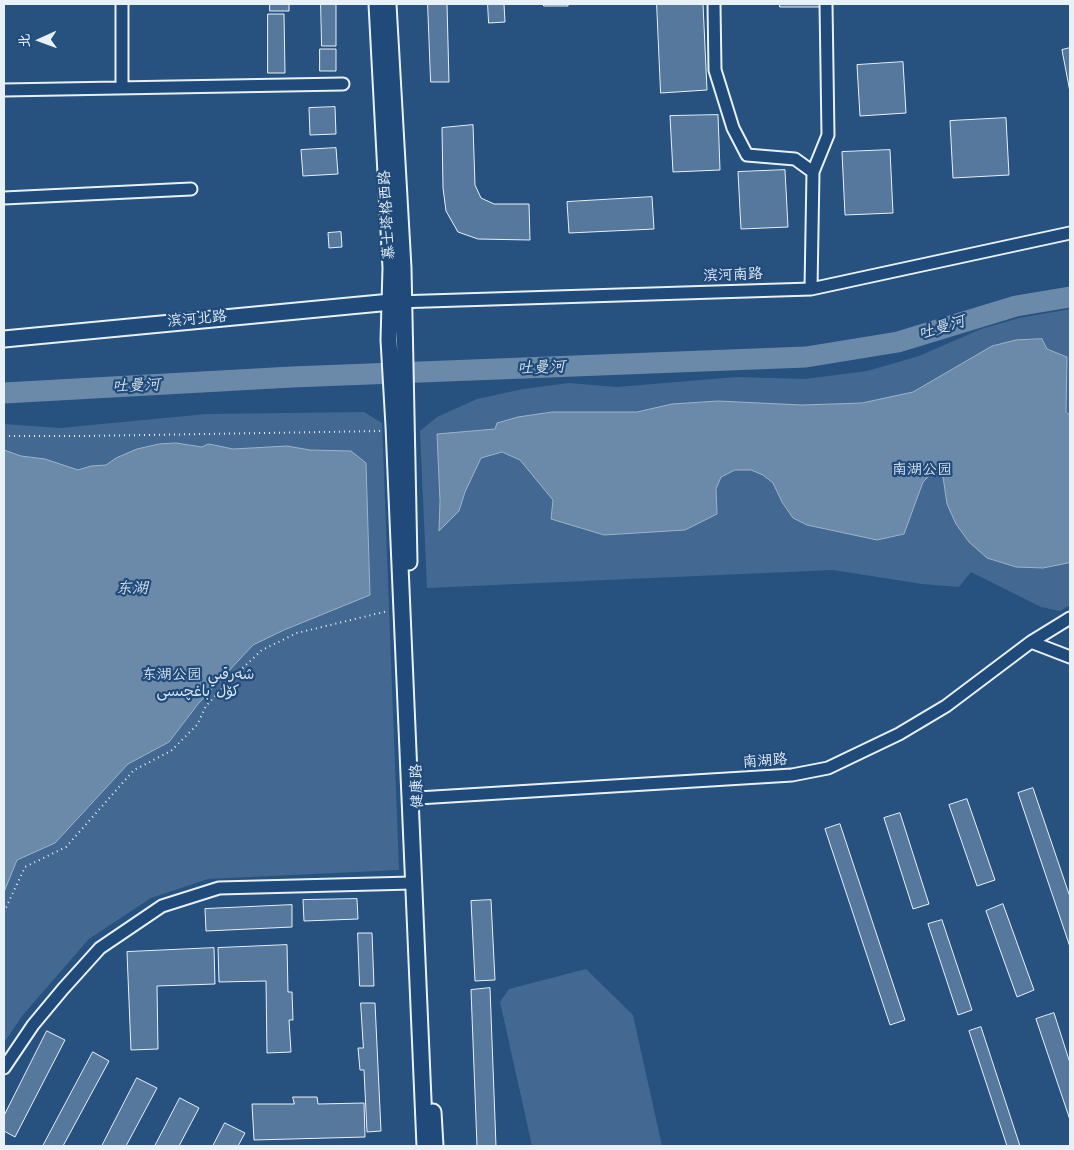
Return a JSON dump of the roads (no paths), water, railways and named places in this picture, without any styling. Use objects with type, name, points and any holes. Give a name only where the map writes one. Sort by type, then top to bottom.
[{"type":"main road","name":"慕士塔格西路","points":[[377,4],[391,268],[397,302]]},
{"type":"main road","name":"慕士塔格西路","points":[[388,4],[397,302],[398,427]]},
{"type":"main road","name":"滨河北路","points":[[4,339],[397,302]]},
{"type":"main road","name":"健康路","points":[[398,427],[401,607],[424,1146]]},
{"type":"main road","name":"健康路","points":[[398,427],[410,587],[435,1146]]},
{"type":"street","points":[[122,4],[122,87]]},
{"type":"street","points":[[714,4],[715,70],[733,128],[747,156],[795,159],[813,172]]},
{"type":"street","points":[[811,289],[813,172],[828,135],[826,4]]},
{"type":"street","points":[[4,90],[343,84]]},
{"type":"street","points":[[4,198],[191,188]]},
{"type":"street","name":"滨河南路","points":[[397,302],[811,289],[1070,233]]},
{"type":"street","name":"南湖路","points":[[418,798],[792,775],[828,768],[899,734],[946,706],[1031,642],[1070,618]]},
{"type":"street","points":[[1031,642],[1070,657]]},
{"type":"street","points":[[4,1068],[33,1025],[63,988],[100,948],[162,906],[219,888],[412,883]]},
{"type":"water","points":[[1042,339],[1047,349],[1067,357],[1066,412],[1070,415],[1070,561],[1068,563],[1043,568],[1016,567],[987,558],[969,542],[956,524],[947,504],[943,477],[931,474],[923,482],[904,534],[877,540],[807,525],[793,518],[782,502],[773,483],[763,475],[751,470],[735,470],[721,477],[716,489],[717,514],[685,530],[604,535],[551,519],[553,500],[520,460],[502,452],[481,458],[465,492],[459,511],[439,531],[440,501],[437,434],[495,429],[497,423],[518,417],[552,412],[637,412],[672,404],[718,401],[802,405],[862,403],[913,392],[992,346],[1016,340]]},
{"type":"water","name":"东湖","points":[[176,443],[202,447],[208,444],[233,449],[287,446],[310,450],[351,451],[366,463],[370,595],[284,630],[253,645],[198,704],[169,742],[128,764],[55,843],[17,860],[4,892],[4,450],[21,456],[45,459],[78,470],[91,466],[106,465],[116,458],[137,449],[159,444]]},
{"type":"waterway","name":"吐曼河","points":[[4,393],[292,377],[806,357],[898,342],[1016,306],[1070,297]]},
{"type":"park label","name":"南湖公园","points":[[922,471]]},
{"type":"park label","name":"东湖公园 شەرقىي كۆل باغچىسى","points":[[198,684]]}]
